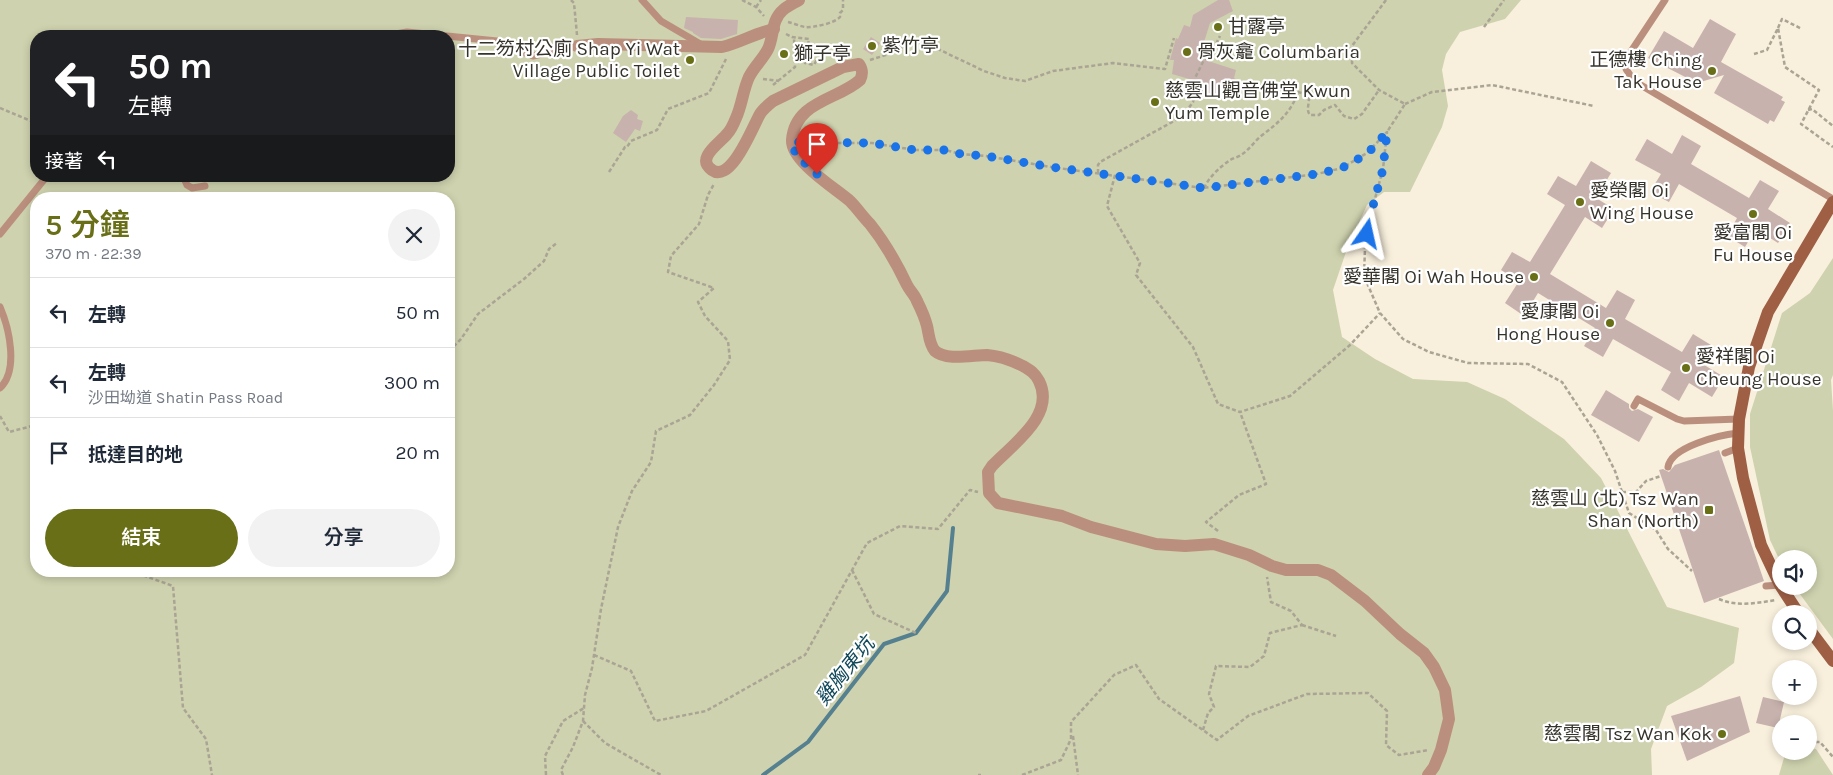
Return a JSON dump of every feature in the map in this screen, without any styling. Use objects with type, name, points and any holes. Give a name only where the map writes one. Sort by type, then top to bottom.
[{"type":"main road","points":[[1772,568],[1761,545],[1743,478],[1738,448],[1739,419],[1749,367],[1768,312],[1833,200]]},
{"type":"main road","points":[[1817,640],[1833,660]]},
{"type":"street","points":[[779,31],[775,20],[782,10],[799,0]]},
{"type":"street","points":[[578,46],[598,44],[722,47],[760,32],[779,31]]},
{"type":"street","points":[[779,31],[749,78],[732,127],[710,151],[707,157],[708,167],[714,172],[728,169],[743,147],[765,107],[843,66],[858,64],[862,69],[860,80],[826,98],[806,113],[795,128],[792,142],[796,155],[852,203],[885,243],[916,299],[927,327],[929,340],[936,351],[954,357],[988,355],[1010,359],[1035,373],[1043,389],[1044,396],[1041,410],[1028,429],[988,472],[989,493],[998,503],[1062,516],[1091,527],[1156,544],[1186,546],[1214,544],[1250,555],[1286,570],[1318,570],[1331,575],[1365,601],[1400,634],[1424,653],[1434,667],[1445,690],[1449,719],[1441,750],[1434,767],[1428,775]]},
{"type":"lane","points":[[642,0],[661,20],[704,46]]},
{"type":"lane","points":[[1665,0],[1628,56],[1626,69],[1634,81],[1833,200]]},
{"type":"lane","points":[[455,37],[497,41],[533,56],[578,46]]},
{"type":"lane","points":[[34,192],[42,182]]},
{"type":"lane","points":[[186,182],[192,188],[204,186]]},
{"type":"lane","points":[[0,234],[30,197]]},
{"type":"lane","points":[[0,307],[7,327],[10,363],[7,379],[0,388]]},
{"type":"lane","points":[[1634,406],[1638,399],[1670,416],[1684,421],[1739,419]]},
{"type":"lane","points":[[1668,468],[1669,462],[1677,453],[1711,438],[1738,433]]},
{"type":"lane","points":[[1725,452],[1738,448]]},
{"type":"lane","points":[[1766,586],[1772,586]]},
{"type":"path","points":[[571,0],[574,4],[578,46]]},
{"type":"path","points":[[742,0],[756,7],[761,0]]},
{"type":"path","points":[[788,22],[804,27],[836,21],[843,10],[843,0]]},
{"type":"path","points":[[1386,0],[1352,46],[1352,63],[1379,90],[1405,104]]},
{"type":"path","points":[[1484,27],[1504,0]]},
{"type":"path","points":[[1754,54],[1767,50],[1782,19],[1802,29]]},
{"type":"path","points":[[1778,28],[1785,68],[1819,90],[1801,124],[1833,147]]},
{"type":"path","points":[[779,31],[794,37],[809,39],[805,63],[814,65],[816,61],[843,66]]},
{"type":"path","points":[[1098,173],[1100,162],[1183,116],[1193,102],[1195,78],[1220,36]]},
{"type":"path","points":[[772,86],[795,67],[794,37]]},
{"type":"path","points":[[889,54],[908,44],[918,43],[940,50],[984,71],[1005,78],[1025,81],[1054,71],[1114,63],[1165,69],[1174,38]]},
{"type":"path","points":[[609,172],[631,141],[658,130],[668,109],[709,93],[733,44]]},
{"type":"path","points":[[792,142],[872,143],[915,150],[946,150],[961,154],[1204,188],[1317,174],[1342,168],[1367,154],[1387,132],[1405,104],[1432,92],[1492,85],[1594,106]]},
{"type":"path","points":[[1204,188],[1208,179],[1232,159],[1240,156],[1281,121],[1295,102],[1298,92],[1308,95],[1310,100],[1308,113],[1310,115],[1319,115],[1324,110],[1335,105],[1344,116],[1354,119],[1362,114],[1379,90]]},
{"type":"path","points":[[0,108],[30,120]]},
{"type":"path","points":[[1808,110],[1812,109],[1833,126]]},
{"type":"path","points":[[1387,132],[1383,169],[1364,248],[1364,276],[1380,313],[1403,339],[1429,352],[1468,363],[1528,364],[1562,382],[1597,435],[1615,471],[1629,513],[1656,530],[1668,549],[1692,571]]},
{"type":"path","points":[[563,775],[561,770],[583,722],[585,696],[618,527],[632,491],[651,462],[656,431],[690,415],[714,385],[730,360],[728,342],[705,316],[698,302],[714,288],[668,272],[671,256],[699,224],[708,195],[720,172]]},
{"type":"path","points":[[1115,175],[1107,206],[1140,263],[1136,275],[1193,347],[1218,404],[1240,412],[1290,396],[1350,345],[1380,313]]},
{"type":"path","points":[[455,344],[478,314],[524,279],[544,261],[549,249],[557,242]]},
{"type":"path","points":[[1221,534],[1206,522],[1239,495],[1266,484],[1240,412]]},
{"type":"path","points":[[0,416],[9,432],[30,427]]},
{"type":"path","points":[[1622,492],[1636,492],[1646,481],[1661,476]]},
{"type":"path","points":[[594,655],[632,672],[655,722],[706,711],[805,655],[867,543],[900,526],[938,530],[970,490],[989,493]]},
{"type":"path","points":[[1264,562],[1271,602],[1290,611],[1302,625],[1336,636]]},
{"type":"path","points":[[852,570],[874,614],[916,633]]},
{"type":"path","points":[[148,577],[173,586],[183,708],[206,739],[212,775]]},
{"type":"path","points":[[1720,599],[1728,603],[1749,604],[1780,600]]},
{"type":"path","points":[[1203,730],[1208,713],[1214,707],[1209,694],[1216,666],[1250,667],[1264,656],[1270,633],[1302,625]]},
{"type":"path","points":[[1022,775],[1061,760],[1072,739],[1071,722],[1114,675],[1136,664],[1159,699],[1217,740],[1248,716],[1307,694],[1368,693],[1388,711],[1386,745],[1392,750],[1399,755],[1426,750],[1441,750]]},
{"type":"path","points":[[546,775],[545,756],[563,721],[584,708]]},
{"type":"path","points":[[583,722],[606,743],[661,775]]},
{"type":"path","points":[[1071,722],[1078,775]]},
{"type":"path","points":[[1817,742],[1820,742],[1833,757]]},
{"type":"green space","points":[[0,0],[1521,0],[1505,19],[1460,32],[1446,54],[1442,70],[1448,106],[1442,127],[1410,192],[1384,192],[1367,205],[1347,249],[1333,290],[1342,337],[1375,359],[1413,379],[1467,382],[1505,399],[1564,439],[1601,478],[1667,607],[1739,628],[1734,663],[1701,687],[1667,706],[1651,749],[1652,775],[0,775]]},
{"type":"green space","points":[[1833,258],[1833,375],[1831,380],[1833,411],[1833,639],[1817,617],[1817,605],[1808,605],[1801,595],[1817,595],[1817,550],[1775,550],[1770,540],[1750,447],[1750,414],[1782,313],[1810,293]]},
{"type":"green space","points":[[1817,751],[1833,775],[1779,775],[1783,760],[1817,760]]},
{"type":"building","points":[[1218,0],[1229,0],[1233,11],[1210,23],[1199,58],[1236,70],[1234,78],[1237,80],[1233,93],[1230,92],[1227,99],[1200,91],[1203,83],[1172,74],[1174,60],[1170,60],[1176,38],[1178,39],[1184,25],[1190,27],[1193,15]]},
{"type":"building","points":[[686,17],[738,20],[737,34],[721,39],[701,38],[684,28]]},
{"type":"building","name":"正德樓 Ching Tak House","points":[[1710,19],[1736,34],[1721,62],[1783,97],[1781,100],[1785,102],[1774,122],[1770,120],[1768,124],[1714,93],[1724,75],[1697,83],[1648,58],[1664,31],[1693,48]]},
{"type":"building","name":"紫竹亭","points":[[871,37],[880,43],[872,55],[863,49]]},
{"type":"building","points":[[631,110],[638,115],[637,119],[643,121],[640,131],[635,129],[626,142],[613,133],[623,116]]},
{"type":"building","points":[[1682,135],[1701,146],[1691,164],[1749,198],[1760,180],[1779,191],[1768,209],[1790,223],[1778,243],[1756,229],[1745,247],[1727,236],[1737,218],[1679,184],[1669,202],[1650,192],[1661,174],[1635,160],[1647,139],[1672,154]]},
{"type":"building","points":[[1591,161],[1611,173],[1596,198],[1614,209],[1602,228],[1585,217],[1550,274],[1606,308],[1617,290],[1635,300],[1625,319],[1682,352],[1693,334],[1711,345],[1701,363],[1724,377],[1712,397],[1689,383],[1679,401],[1661,390],[1671,372],[1613,339],[1603,357],[1584,346],[1595,328],[1538,293],[1524,316],[1505,303],[1519,281],[1501,270],[1512,252],[1530,262],[1565,205],[1547,194],[1558,176],[1576,186]]},
{"type":"building","points":[[1606,390],[1629,404],[1629,408],[1632,411],[1638,409],[1653,417],[1639,442],[1591,415]]},
{"type":"building","points":[[1719,450],[1764,581],[1704,603],[1659,470],[1663,469],[1669,472],[1675,465]]},
{"type":"building","points":[[1740,696],[1750,732],[1687,761],[1671,716]]},
{"type":"building","points":[[1763,697],[1772,699],[1772,705],[1783,705],[1781,715],[1772,715],[1772,727],[1756,723]]},
{"type":"waterway","name":"雞胸東坑","points":[[763,775],[808,742],[884,644],[916,633],[947,591],[953,528]]},
{"type":"place","name":"甘露亭","points":[[1218,27]]},
{"type":"place","name":"紫竹亭","points":[[872,46]]},
{"type":"place","name":"骨灰龕 Columbaria","points":[[1187,52]]},
{"type":"place","name":"獅子亭","points":[[784,54]]},
{"type":"place","name":"十二笏村公廁 Shap Yi Wat Village Public Toilet","points":[[690,60]]},
{"type":"place","name":"正德樓 Ching Tak House","points":[[1712,71]]},
{"type":"place","name":"慈雲山觀音佛堂 Kwun Yum Temple","points":[[1155,102]]},
{"type":"place","name":"愛榮閣 Oi Wing House","points":[[1580,202]]},
{"type":"place","name":"愛富閣 Oi Fu House","points":[[1753,214]]},
{"type":"place","name":"愛華閣 Oi Wah House","points":[[1534,277]]},
{"type":"place","name":"愛康閣 Oi Hong House","points":[[1610,323]]},
{"type":"place","name":"愛祥閣 Oi Cheung House","points":[[1686,368]]},
{"type":"place","name":"慈雲山 (北) Tsz Wan Shan (North)","points":[[1709,510]]},
{"type":"place","name":"慈雲閣 Tsz Wan Kok","points":[[1722,734]]},
{"type":"route","points":[[817,174],[796,155],[792,142],[872,143],[915,150],[946,150],[961,154],[1001,158],[1010,161],[1204,188],[1317,174],[1342,168],[1367,154],[1387,132],[1383,169],[1367,234]]}]
